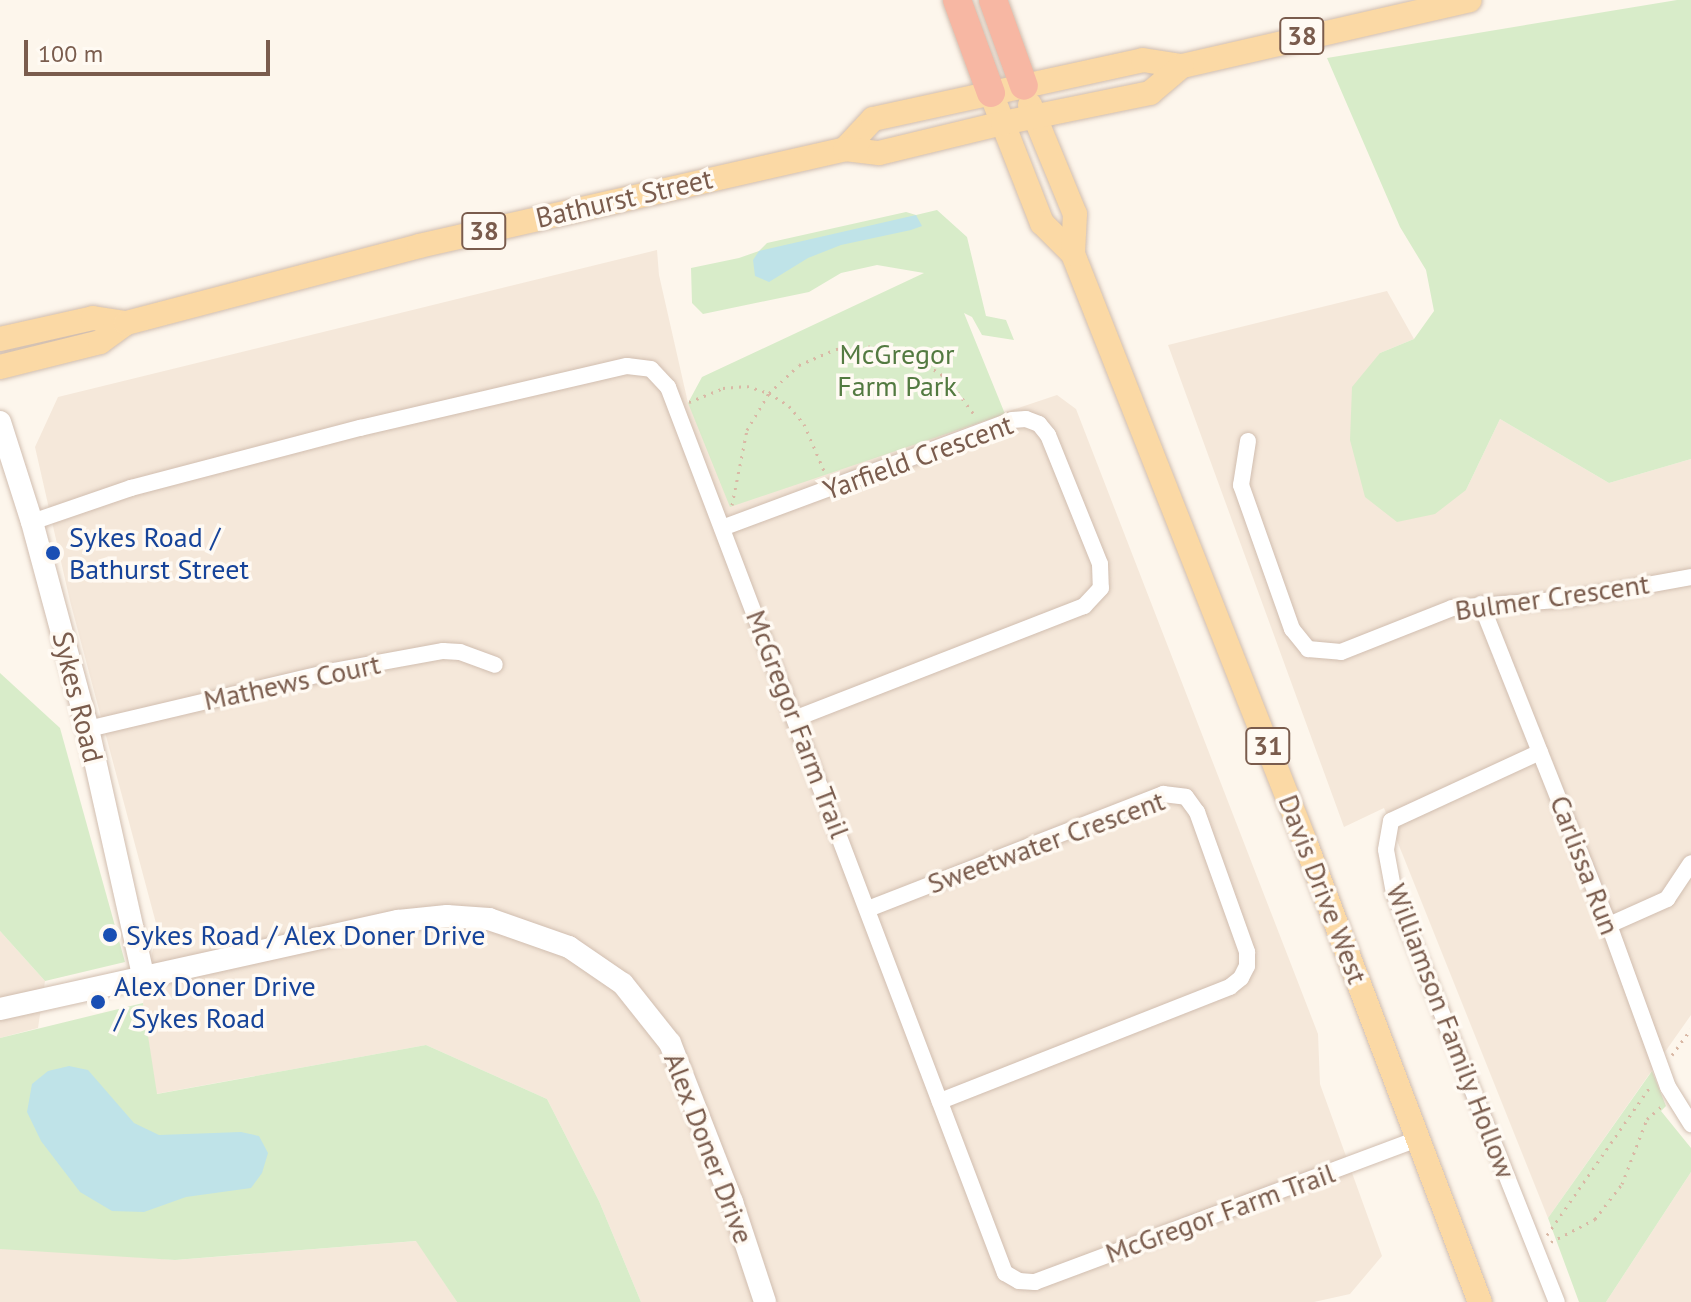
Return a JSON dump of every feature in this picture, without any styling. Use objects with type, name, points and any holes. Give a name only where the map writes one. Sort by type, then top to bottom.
[{"type":"highway","name":"Davis Drive West","points":[[957,0],[991,93]]},
{"type":"highway","name":"Davis Drive West","points":[[993,0],[1024,86]]},
{"type":"main road","name":"Bathurst Street","points":[[845,149],[873,119],[1143,60],[1182,66],[1470,0]]},
{"type":"main road","name":"Bathurst Street","points":[[0,367],[100,342],[126,323],[419,246],[845,149],[879,153],[1003,123],[1035,119],[1150,93],[1182,66]]},
{"type":"main road","name":"Davis Drive West","points":[[1024,86],[1075,214],[1073,254]]},
{"type":"main road","name":"Davis Drive West","points":[[991,93],[1042,223],[1073,254],[1304,839],[1480,1302]]},
{"type":"main road","name":"Bathurst Street","points":[[0,339],[93,318],[126,323]]},
{"type":"street","name":"McGregor Farm Trail","points":[[32,522],[131,488],[253,456],[635,365],[651,369],[666,383],[725,527],[1001,1266],[1011,1278],[1027,1282],[1418,1139]]},
{"type":"street","name":"Yarfield Crescent","points":[[725,527],[1022,419],[1036,422],[1047,432],[1102,569],[1098,593],[1084,606],[797,718]]},
{"type":"street","name":"Sykes Road","points":[[0,422],[32,522],[88,729],[143,976]]},
{"type":"street","name":"Bulmer Crescent","points":[[1248,441],[1241,485],[1292,629],[1308,649],[1341,652],[1452,608],[1570,599],[1691,577]]},
{"type":"street","name":"Carlissa Run","points":[[1481,604],[1609,925],[1661,1070],[1691,1124]]},
{"type":"street","name":"Mathews Court","points":[[88,729],[333,671],[443,651],[460,652],[495,665]]},
{"type":"street","name":"Williamson Family Hollow","points":[[1540,752],[1391,821],[1386,850],[1394,893],[1557,1302]]},
{"type":"street","name":"Sweetwater Crescent","points":[[868,909],[1163,794],[1186,797],[1197,812],[1247,952],[1247,966],[1241,978],[1226,989],[940,1101]]},
{"type":"street","points":[[1609,925],[1667,899],[1691,863]]},
{"type":"street","name":"Alex Doner Drive","points":[[0,1009],[398,921],[447,916],[489,919],[569,947],[623,984],[670,1043],[732,1202],[765,1302]]},
{"type":"path","points":[[725,527],[747,430],[769,393],[799,365],[836,349],[875,346],[914,356],[948,379],[985,430]]},
{"type":"path","points":[[684,395],[687,403],[723,388],[747,386],[769,393],[789,406],[804,424],[831,487]]},
{"type":"path","points":[[1536,1250],[1691,1029]]},
{"type":"path","points":[[1536,1250],[1595,1219],[1622,1184],[1647,1119],[1674,1097]]},
{"type":"shaded area","points":[[657,250],[659,275],[688,403],[822,474],[1057,395],[1076,409],[1318,1034],[1320,1084],[1382,1256],[1350,1294],[1314,1302],[641,1302],[599,1201],[547,1099],[426,1045],[156,1094],[143,1003],[157,927],[70,601],[35,447],[58,397]]},
{"type":"shaded area","points":[[1387,291],[1414,339],[1380,353],[1466,490],[1500,419],[1609,483],[1691,459],[1691,1015],[1548,1218],[1384,808],[1344,827],[1168,345]]},
{"type":"shaded area","points":[[0,931],[45,981],[38,1028],[0,1038]]},
{"type":"shaded area","points":[[1691,1172],[1691,1302],[1606,1302]]},
{"type":"shaded area","points":[[417,1241],[457,1302],[0,1302],[0,1249],[9,1247],[175,1260]]},
{"type":"green space","points":[[1691,0],[1691,459],[1609,483],[1500,419],[1466,490],[1435,514],[1397,522],[1365,497],[1350,440],[1352,387],[1380,353],[1414,339],[1434,311],[1426,270],[1400,227],[1327,58]]},
{"type":"green space","name":"McGregor Farm Park","points":[[937,210],[967,237],[986,316],[1006,320],[1014,340],[982,335],[972,317],[964,313],[1005,414],[730,507],[688,403],[702,377],[924,273],[877,265],[841,273],[809,292],[703,314],[692,303],[691,268],[739,258],[759,251],[767,243],[906,212],[916,215]]},
{"type":"green space","points":[[0,673],[60,728],[125,962],[45,981],[0,931]]},
{"type":"green space","points":[[143,1003],[157,1094],[426,1045],[547,1099],[599,1201],[641,1302],[457,1302],[416,1241],[175,1260],[0,1249],[0,1038]]},
{"type":"green space","points":[[1652,1071],[1666,1106],[1661,1111],[1691,1148],[1691,1172],[1606,1302],[1579,1302],[1548,1218]]},
{"type":"water","points":[[916,215],[922,226],[841,245],[808,258],[769,282],[755,276],[753,260],[759,251]]},
{"type":"water","points":[[69,1066],[88,1070],[134,1123],[159,1135],[241,1132],[259,1136],[268,1153],[262,1173],[251,1188],[186,1197],[144,1212],[112,1211],[80,1192],[41,1141],[27,1112],[32,1084],[48,1071]]},
{"type":"place","name":"Sykes Road / Bathurst Street","points":[[53,553]]},
{"type":"place","name":"Sykes Road / Alex Doner Drive","points":[[110,935]]},
{"type":"place","name":"Alex Doner Drive / Sykes Road","points":[[98,1002]]}]
